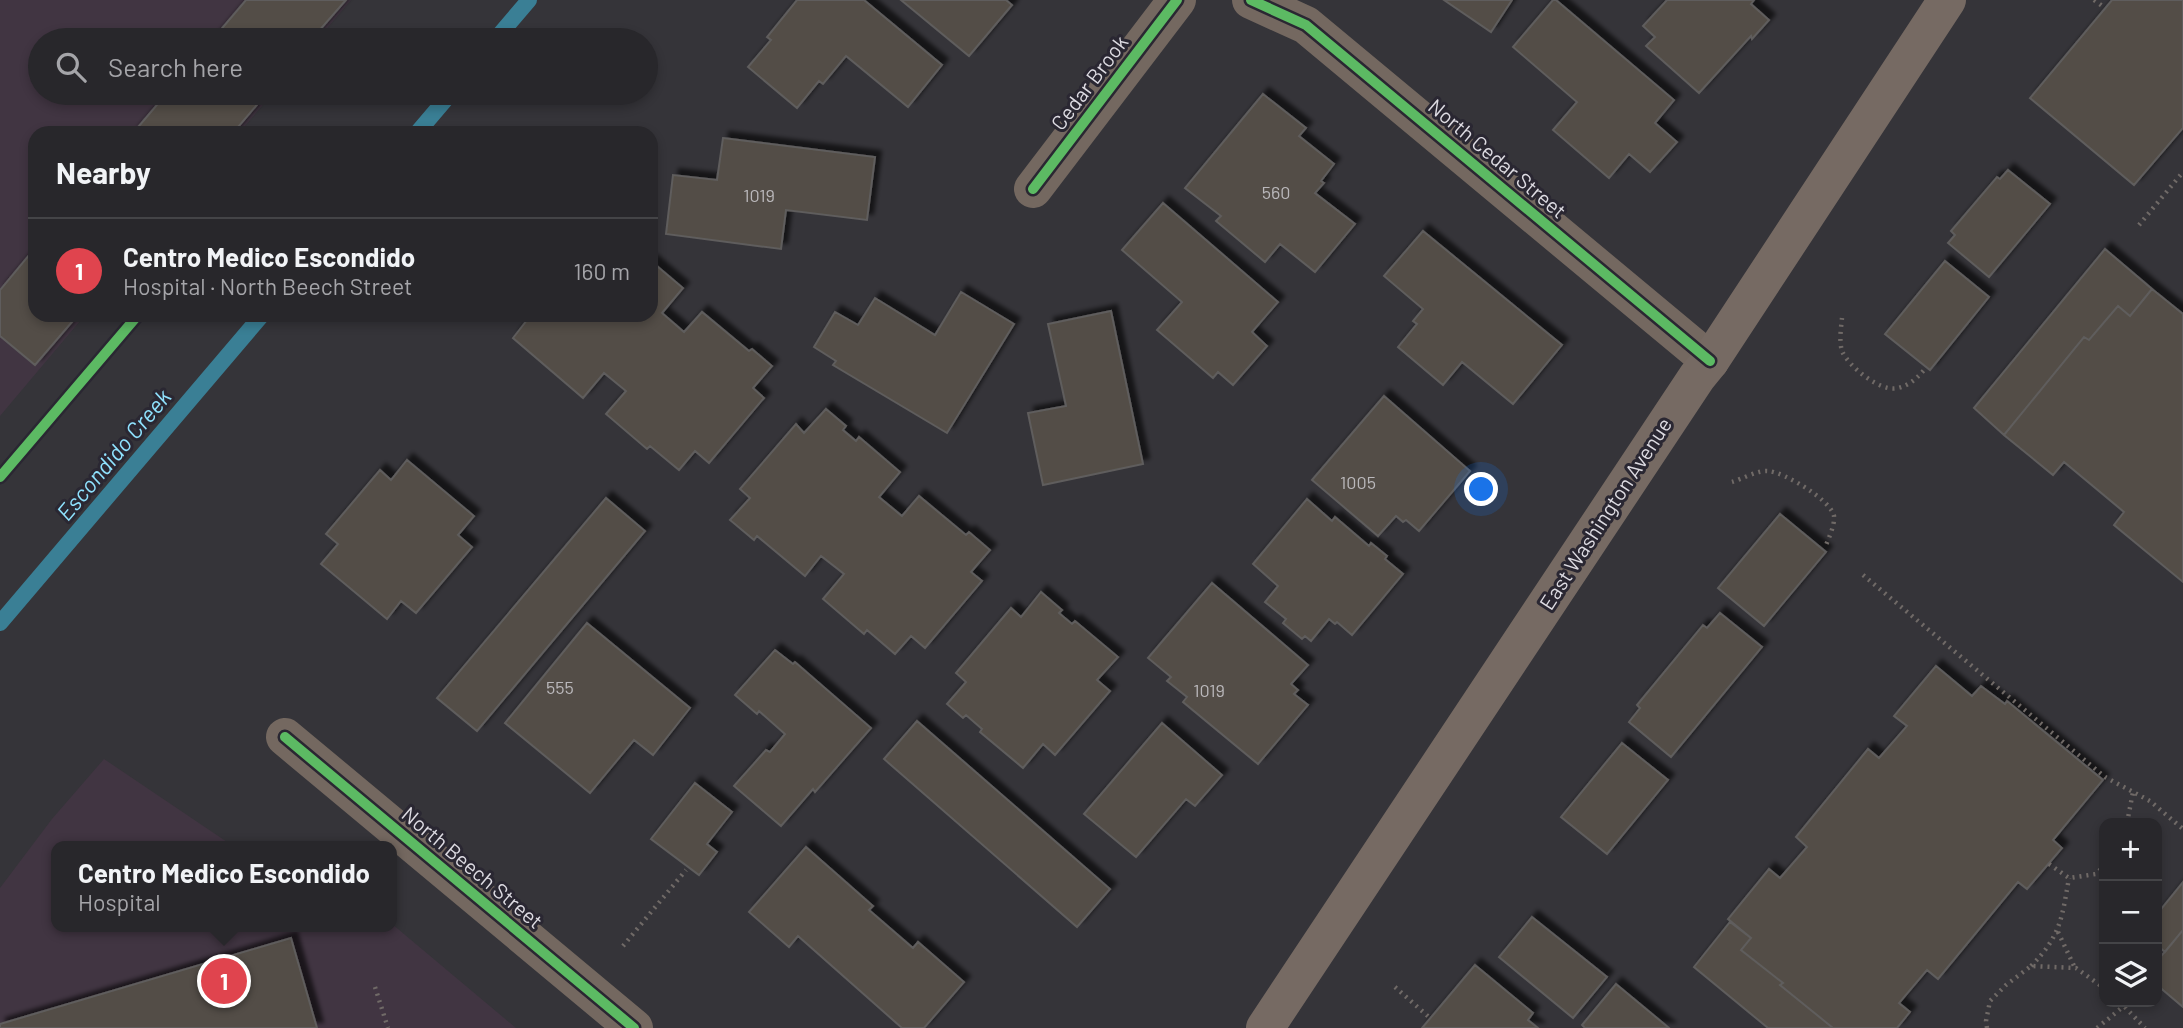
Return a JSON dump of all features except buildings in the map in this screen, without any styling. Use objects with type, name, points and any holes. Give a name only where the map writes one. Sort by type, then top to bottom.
[{"type":"main road","name":"East Washington Avenue","points":[[1265,1028],[1947,0]]},
{"type":"street","name":"Cedar Brook","points":[[1032,189],[1177,0]]},
{"type":"street","name":"North Cedar Street","points":[[1251,0],[1306,25],[1710,361]]},
{"type":"street","name":"North Beech Street","points":[[285,737],[634,1028]]},
{"type":"path","points":[[2094,0],[2105,8]]},
{"type":"path","points":[[2139,225],[2183,172]]},
{"type":"path","points":[[1842,318],[1840,347],[1846,359],[1859,372],[1883,386],[1896,389],[1915,381],[1924,369]]},
{"type":"path","points":[[1732,482],[1766,470],[1787,477],[1815,494],[1827,504],[1834,515],[1832,531],[1825,548]]},
{"type":"path","points":[[1863,575],[2105,777],[2150,800],[2183,829]]},
{"type":"path","points":[[2127,818],[2133,792]]},
{"type":"path","points":[[2049,864],[2069,877],[2096,874],[2099,871]]},
{"type":"path","points":[[622,946],[686,870]]},
{"type":"path","points":[[1987,1028],[1990,1001],[2047,950],[2058,932],[2069,877]]},
{"type":"path","points":[[2058,932],[2076,968],[2099,984]]},
{"type":"path","points":[[2031,966],[2076,968]]},
{"type":"path","points":[[1395,987],[1430,1018]]},
{"type":"path","points":[[375,988],[388,1028]]},
{"type":"path","points":[[2096,1028],[2119,1007]]},
{"type":"path","points":[[2125,1007],[2145,1028]]},
{"type":"shaded area","points":[[0,0],[351,0],[327,28],[28,28],[28,105],[263,105],[245,126],[28,126],[28,322],[79,322],[0,416]]},
{"type":"shaded area","points":[[104,759],[226,841],[51,841],[51,932],[397,932],[397,928],[516,1028],[0,1028],[0,888],[52,819]]},
{"type":"waterway","name":"Escondido Creek","points":[[505,28],[529,0]]},
{"type":"waterway","name":"Escondido Creek","points":[[423,126],[441,105]]},
{"type":"waterway","name":"Escondido Creek","points":[[0,623],[256,322]]},
{"type":"cycle path","points":[[1033,189],[1177,0]]},
{"type":"cycle path","points":[[1251,0],[1306,25],[1710,361]]},
{"type":"cycle path","points":[[0,477],[132,322]]},
{"type":"cycle path","points":[[285,737],[634,1028]]},
{"type":"place","name":"Centro Medico Escondido","points":[[224,981]]}]
